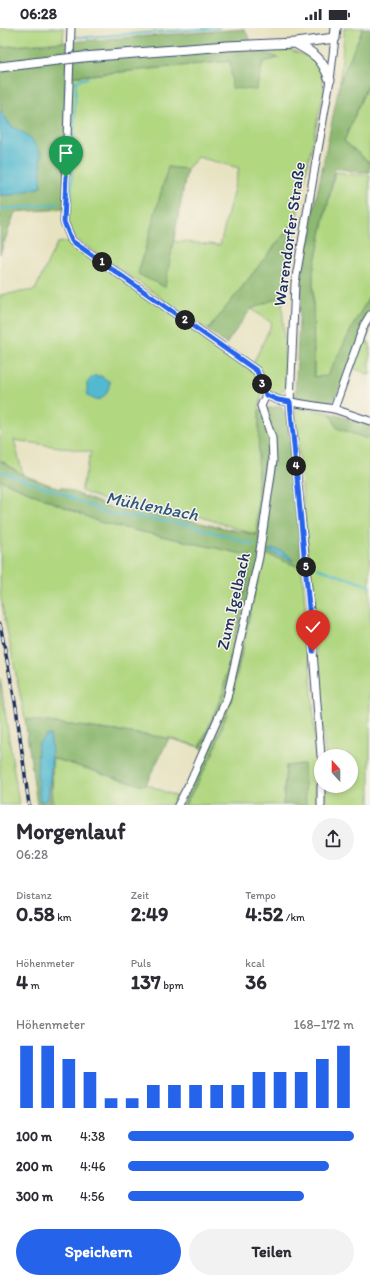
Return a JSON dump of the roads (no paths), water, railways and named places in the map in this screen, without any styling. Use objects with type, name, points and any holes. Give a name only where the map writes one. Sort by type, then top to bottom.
[{"type":"main road","name":"Warendorfer Straße","points":[[335,38],[336,28]]},
{"type":"main road","points":[[0,67],[83,57],[227,46],[295,43],[335,38]]},
{"type":"main road","points":[[295,43],[321,60],[330,80]]},
{"type":"street","points":[[71,28],[64,222],[72,241],[257,371],[266,395],[278,400],[334,408],[370,421]]},
{"type":"street","name":"Warendorfer Straße","points":[[320,749],[309,599],[290,402],[295,283],[330,80],[335,38]]},
{"type":"street","points":[[334,408],[364,325],[370,315]]},
{"type":"street","name":"Zum Igelbach","points":[[178,805],[190,782],[227,698],[259,557],[273,461],[272,438],[261,406],[266,395]]},
{"type":"street","points":[[321,793],[321,805]]},
{"type":"water","points":[[0,112],[2,112],[10,125],[30,137],[41,153],[41,187],[13,195],[0,195]]},
{"type":"water","points":[[93,376],[101,376],[110,382],[103,398],[96,399],[87,395],[87,383]]},
{"type":"water","points":[[271,549],[284,552],[293,561],[268,551]]},
{"type":"water","points":[[50,735],[52,750],[48,799],[40,802],[37,777],[38,744]]},
{"type":"waterway","points":[[88,39],[88,37],[219,28]]},
{"type":"waterway","points":[[74,37],[88,37]]},
{"type":"waterway","points":[[68,203],[71,201],[76,81],[87,77]]},
{"type":"waterway","points":[[0,209],[58,204]]},
{"type":"waterway","name":"Mühlenbach","points":[[0,471],[61,493],[106,513],[190,525],[255,545]]},
{"type":"waterway","name":"Mühlenbach","points":[[317,568],[370,586]]},
{"type":"railway","points":[[0,624],[16,707],[29,805]]}]
